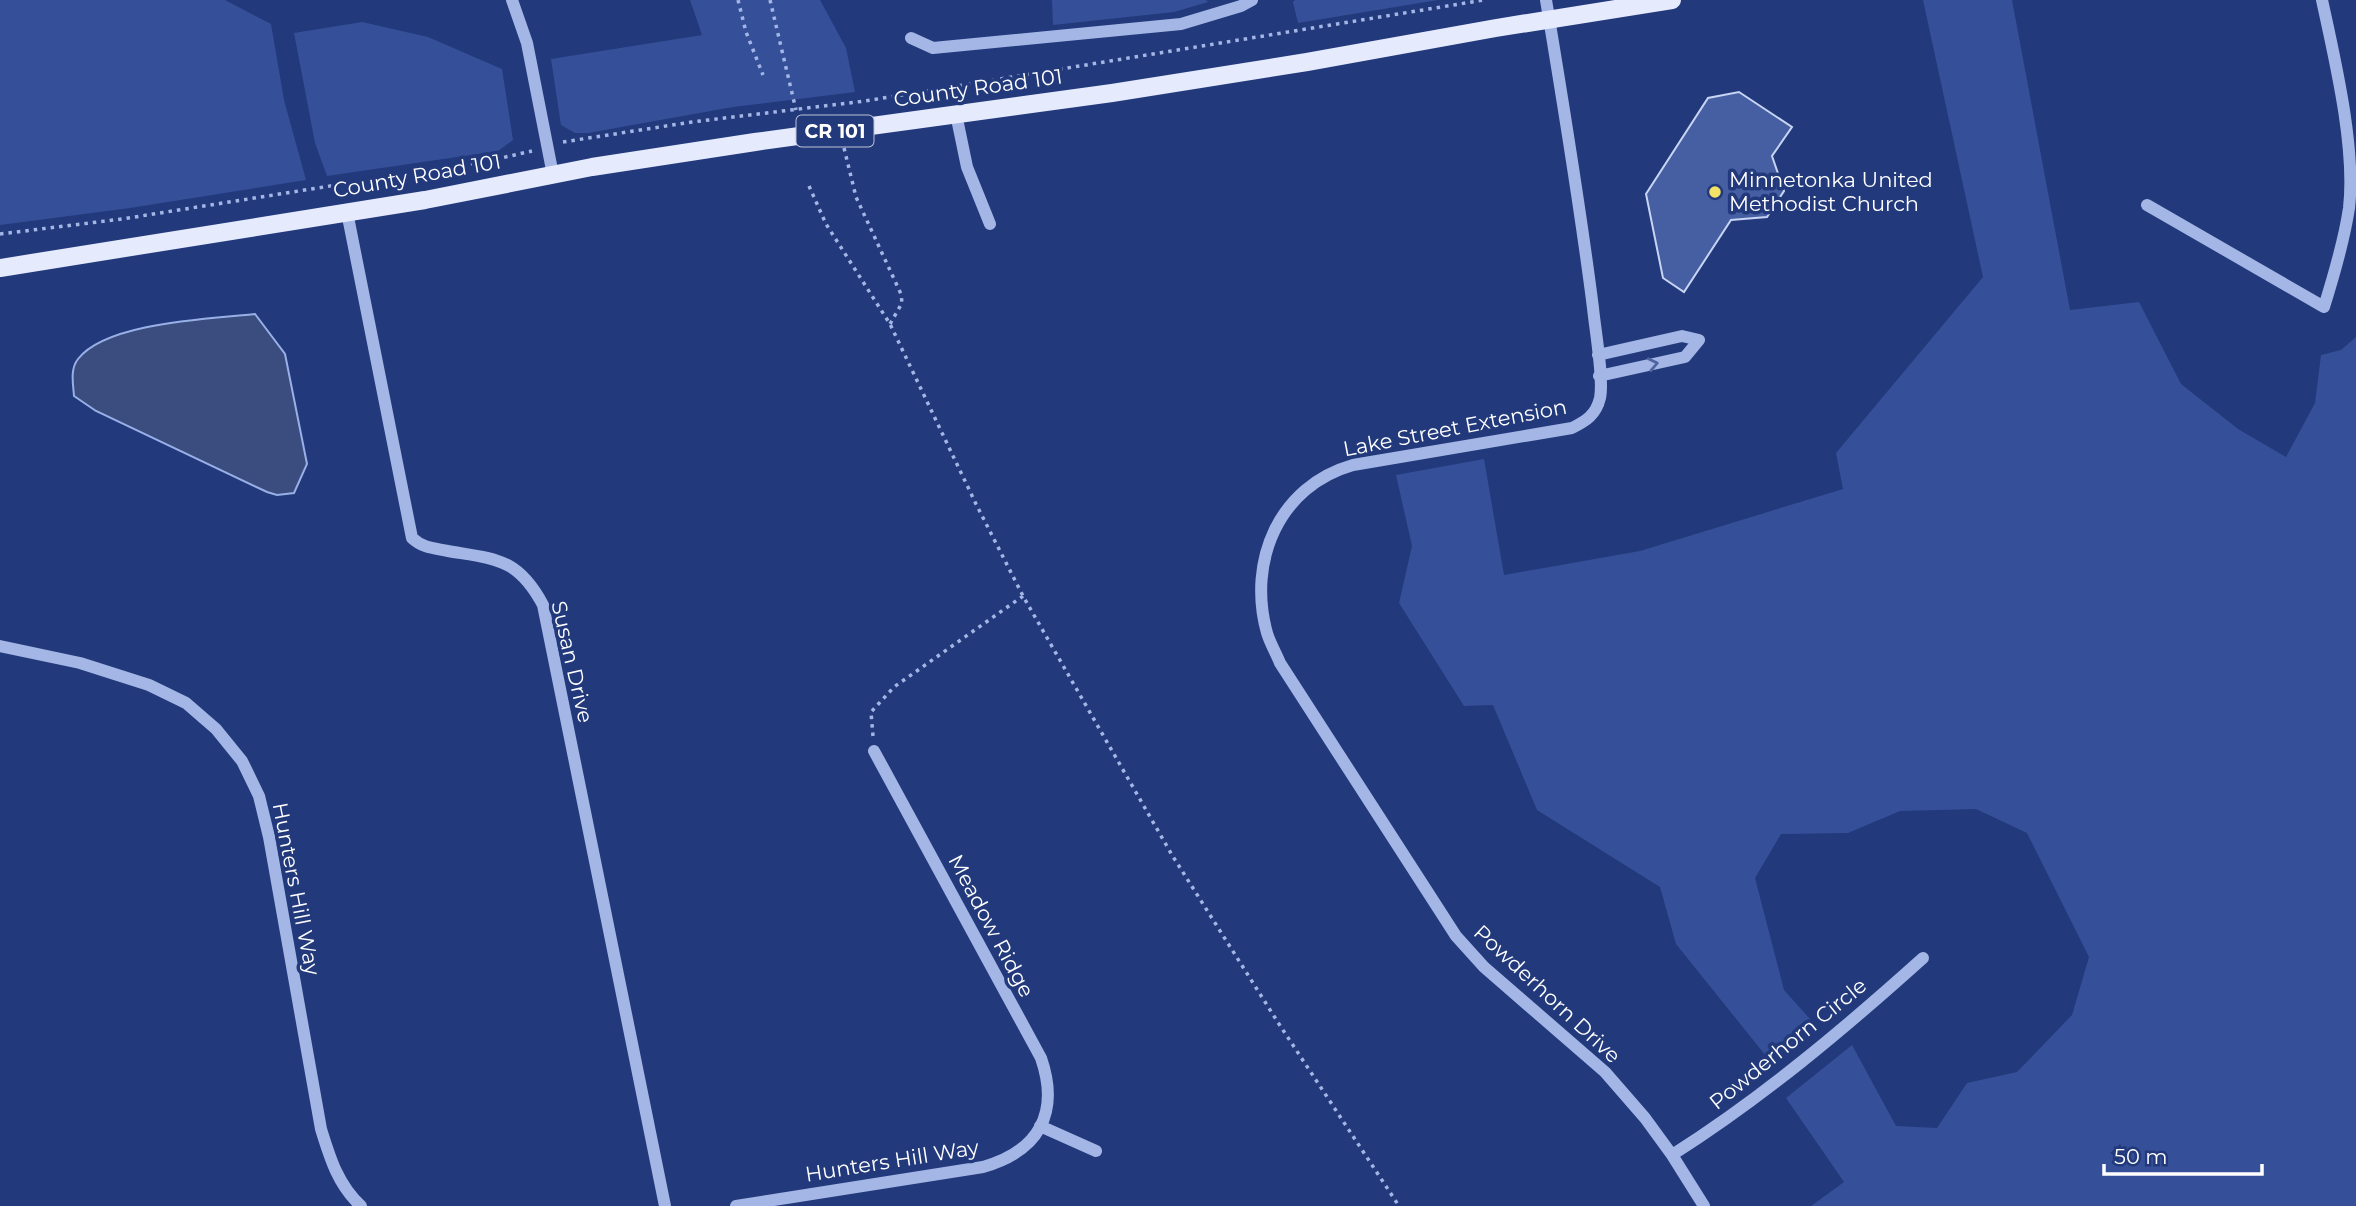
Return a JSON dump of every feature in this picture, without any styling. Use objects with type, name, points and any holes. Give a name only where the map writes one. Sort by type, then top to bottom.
[{"type":"main road","name":"County Road 101","points":[[0,268],[755,142],[1302,63],[1672,0]]},
{"type":"street","points":[[512,0],[527,43],[553,175]]},
{"type":"street","points":[[911,38],[933,48],[1181,24],[1252,0]]},
{"type":"street","name":"Lake Street Extension","points":[[1280,663],[1267,634],[1261,603],[1263,571],[1268,541],[1284,511],[1307,487],[1335,470],[1353,465],[1572,428],[1587,420],[1596,410],[1601,395],[1583,231],[1546,0]]},
{"type":"street","points":[[2147,205],[2324,307],[2353,206],[2344,105],[2322,0]]},
{"type":"street","points":[[956,114],[967,167],[990,224]]},
{"type":"street","name":"Susan Drive","points":[[347,212],[412,538],[421,546],[487,557],[511,566],[531,583],[543,606],[665,1206]]},
{"type":"street","points":[[1598,355],[1682,335],[1699,340],[1685,357],[1599,376]]},
{"type":"street","name":"Hunters Hill Way","points":[[0,646],[80,663],[161,691],[186,703],[216,729],[242,761],[259,796],[269,837],[321,1129],[332,1166],[351,1196],[361,1206]]},
{"type":"street","name":"Powderhorn Drive","points":[[1280,663],[1456,936],[1484,967],[1605,1072],[1645,1118],[1704,1206]]},
{"type":"street","name":"Meadow Ridge","points":[[874,751],[1041,1058],[1048,1079],[1048,1104],[1040,1126]]},
{"type":"street","name":"Powderhorn Circle","points":[[1672,1155],[1761,1093],[1861,1014],[1923,958]]},
{"type":"street","points":[[1040,1126],[1096,1151]]},
{"type":"street","name":"Hunters Hill Way","points":[[736,1206],[983,1167],[1007,1160],[1027,1146],[1040,1126]]},
{"type":"path","points":[[738,0],[746,32],[763,75]]},
{"type":"path","points":[[770,0],[796,110]]},
{"type":"path","points":[[0,234],[122,219],[488,162],[574,139],[692,121],[865,101],[1484,0]]},
{"type":"path","points":[[847,163],[860,207],[901,294],[902,303],[891,324]]},
{"type":"path","points":[[809,186],[826,224],[891,324],[976,504],[1023,596],[1172,855],[1399,1206]]},
{"type":"path","points":[[874,751],[872,712],[894,687],[1023,596]]},
{"type":"shaded area","points":[[0,0],[225,0],[271,24],[284,100],[306,180],[0,225]]},
{"type":"shaded area","points":[[690,0],[820,0],[846,48],[855,92],[733,107],[588,133],[575,133],[561,125],[551,59],[702,35]]},
{"type":"shaded area","points":[[1052,0],[1208,2],[1174,12],[1053,25]]},
{"type":"shaded area","points":[[1438,0],[1298,23],[1293,2]]},
{"type":"shaded area","points":[[1923,0],[2012,0],[2070,310],[2139,302],[2181,384],[2238,429],[2286,457],[2315,403],[2321,355],[2341,350],[2356,337],[2356,1206],[1811,1206],[1844,1182],[1786,1098],[1852,1045],[1896,1126],[1937,1128],[1967,1083],[2017,1072],[2072,1015],[2089,957],[2027,833],[1976,809],[1900,811],[1848,833],[1781,834],[1755,878],[1784,990],[1818,1028],[1770,1061],[1676,944],[1660,887],[1537,810],[1493,705],[1464,706],[1399,603],[1412,546],[1396,475],[1484,459],[1504,575],[1640,551],[1843,489],[1836,453],[1983,277]]},
{"type":"shaded area","points":[[362,22],[428,37],[502,69],[513,140],[498,151],[327,176],[315,143],[294,33]]},
{"type":"shaded area","points":[[255,314],[285,354],[307,464],[294,493],[277,495],[267,492],[96,411],[74,396],[75,363],[92,347],[112,337],[161,324]]},
{"type":"building","name":"Minnetonka United Methodist Church","points":[[1739,92],[1792,127],[1772,156],[1784,191],[1767,217],[1731,220],[1684,292],[1663,278],[1646,194],[1708,98]]},
{"type":"place","name":"Minnetonka United Methodist Church","points":[[1715,192]]}]
